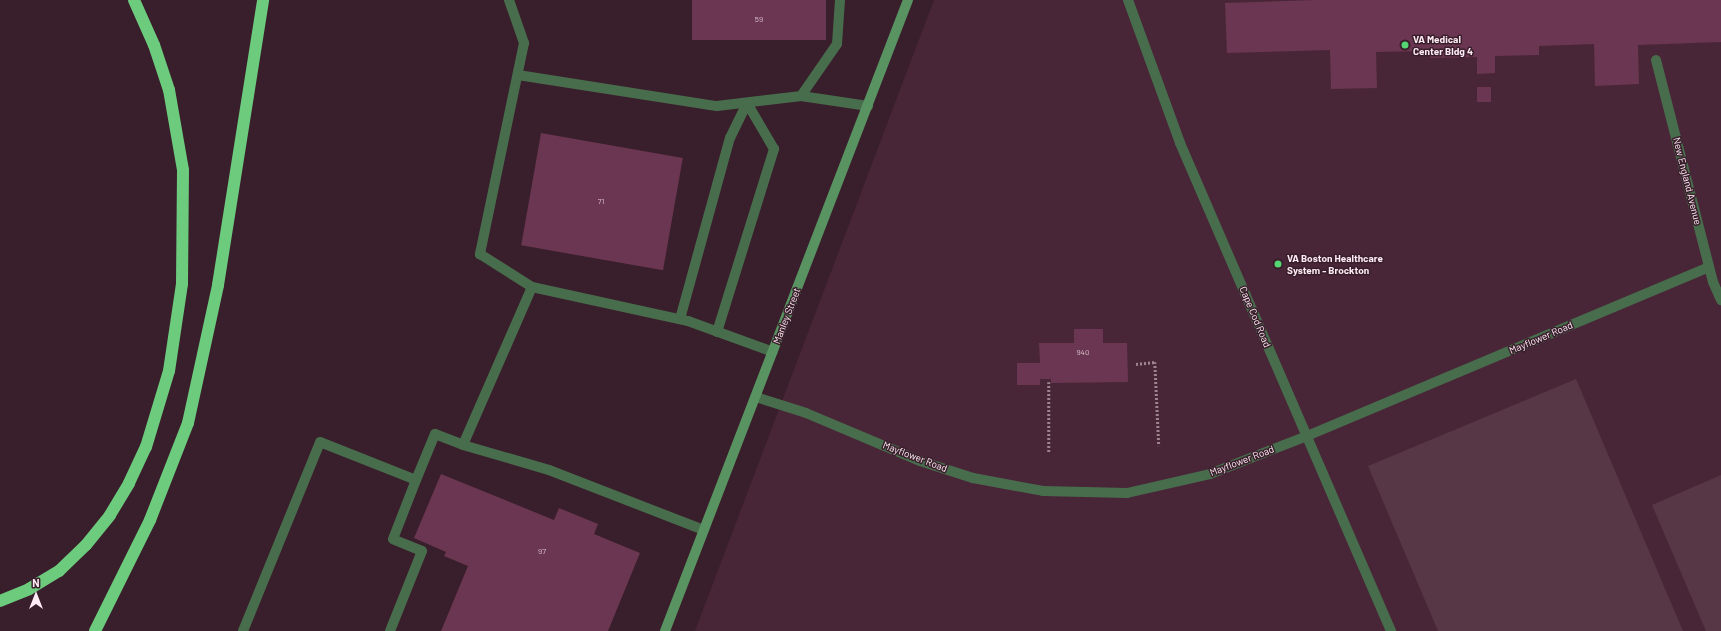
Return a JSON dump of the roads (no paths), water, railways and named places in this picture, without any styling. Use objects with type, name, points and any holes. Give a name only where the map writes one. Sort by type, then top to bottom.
[{"type":"highway","points":[[0,601],[29,589],[59,571],[86,545],[110,515],[129,482],[146,447],[169,371],[182,284],[183,170],[169,90],[154,45],[134,0]]},
{"type":"highway","points":[[95,631],[150,520],[190,415],[218,285],[263,0]]},
{"type":"main road","name":"Manley Street","points":[[665,631],[908,0]]},
{"type":"lane","points":[[509,0],[524,43],[480,254],[532,287],[680,319],[773,352]]},
{"type":"lane","points":[[801,96],[837,44],[840,0]]},
{"type":"lane","name":"Cape Cod Road","points":[[1128,0],[1180,144],[1391,631]]},
{"type":"lane","name":"New England Avenue","points":[[1656,60],[1709,267],[1721,300]]},
{"type":"lane","points":[[518,75],[717,106],[801,96],[868,106]]},
{"type":"lane","points":[[680,319],[730,138],[747,103]]},
{"type":"lane","points":[[717,332],[774,149],[747,103]]},
{"type":"lane","name":"Mayflower Road","points":[[756,397],[806,413],[947,470],[1000,485],[1058,492],[1107,494],[1155,488],[1210,474],[1307,436],[1709,267]]},
{"type":"lane","points":[[462,445],[532,287]]},
{"type":"lane","points":[[390,631],[422,551],[393,539],[435,434],[462,445],[549,470],[704,530]]},
{"type":"lane","points":[[243,631],[320,442],[416,480]]},
{"type":"place","name":"VA Medical Center Bldg 4","points":[[1405,45]]},
{"type":"place","name":"VA Boston Healthcare System - Brockton","points":[[1278,264]]}]
